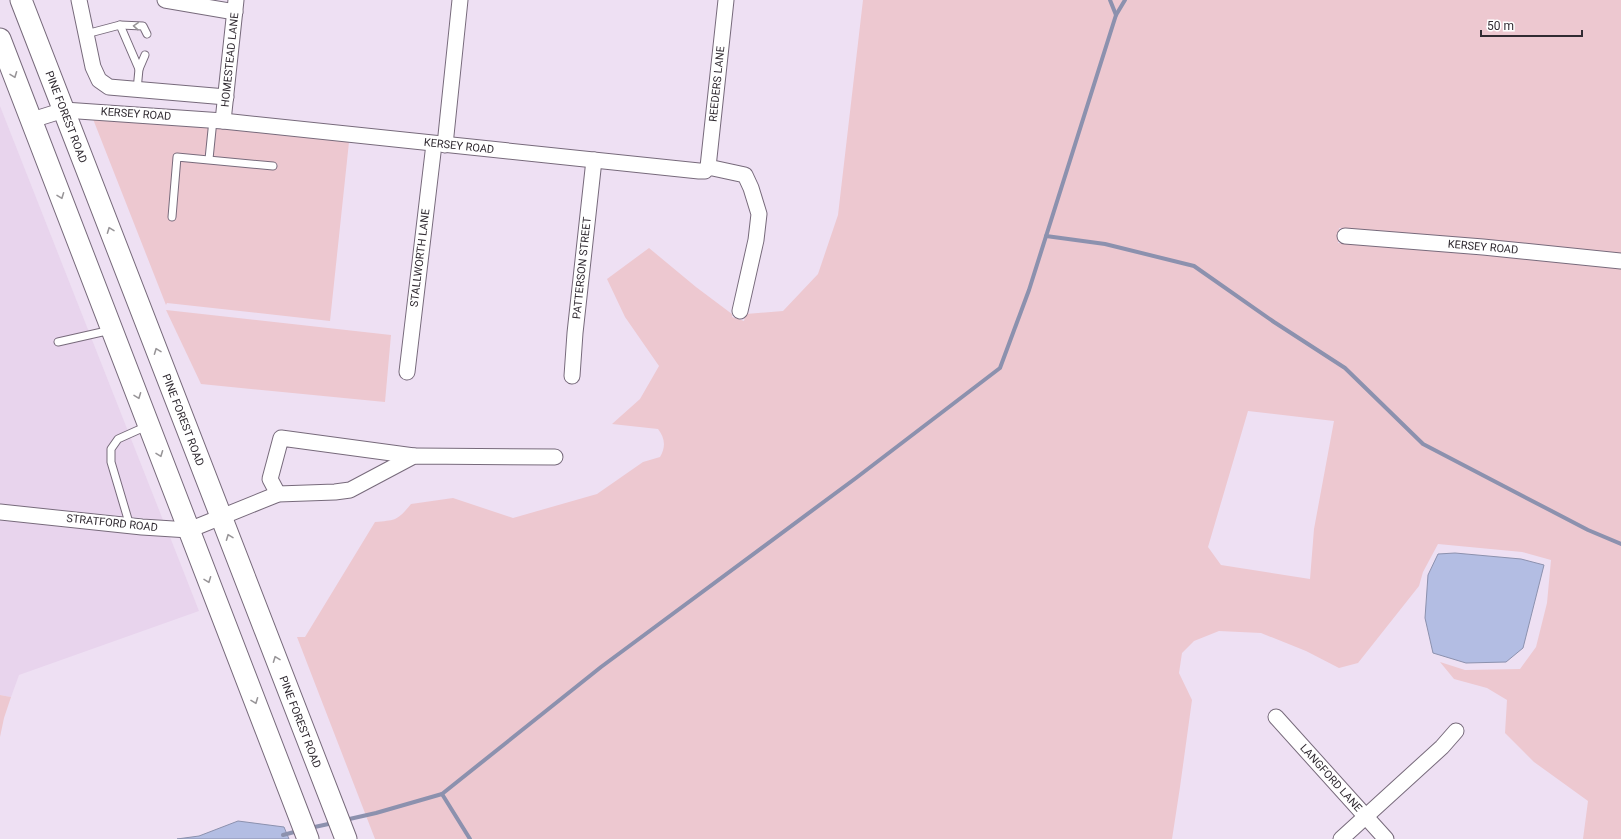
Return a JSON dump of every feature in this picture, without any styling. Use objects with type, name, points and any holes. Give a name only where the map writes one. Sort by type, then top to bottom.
[{"type":"main road","name":"PINE FOREST ROAD","points":[[21,0],[343,833]]},
{"type":"main road","points":[[0,39],[308,839]]},
{"type":"street","points":[[79,0],[93,67],[99,80],[109,87],[226,97]]},
{"type":"street","points":[[165,0],[236,6]]},
{"type":"street","name":"STALLWORTH LANE","points":[[407,372],[460,0]]},
{"type":"street","name":"REEDERS LANE","points":[[708,167],[726,0]]},
{"type":"street","name":"HOMESTEAD LANE","points":[[218,120],[226,97],[236,6]]},
{"type":"street","name":"KERSEY ROAD","points":[[32,120],[64,110],[218,120],[699,171],[704,171],[708,167],[745,175],[751,188],[759,214],[756,240],[740,311]]},
{"type":"street","name":"PATTERSON STREET","points":[[572,376],[575,332],[594,160]]},
{"type":"street","name":"KERSEY ROAD","points":[[1345,236],[1483,247],[1621,261]]},
{"type":"street","points":[[278,494],[270,479],[281,438],[414,456],[555,457]]},
{"type":"street","name":"STRATFORD ROAD","points":[[0,512],[130,526],[189,530],[278,494],[350,490],[414,456]]},
{"type":"street","name":"LANGFORD LANE","points":[[1276,717],[1386,839]]},
{"type":"street","points":[[1341,839],[1442,747],[1456,731]]},
{"type":"lane","points":[[86,34],[120,25],[143,26],[147,34]]},
{"type":"lane","points":[[120,25],[138,69]]},
{"type":"lane","points":[[137,90],[138,69],[145,55]]},
{"type":"lane","points":[[209,159],[218,120]]},
{"type":"lane","points":[[172,217],[177,157],[273,166]]},
{"type":"lane","points":[[58,342],[112,330]]},
{"type":"lane","points":[[130,526],[111,462],[111,449],[118,439],[149,425]]},
{"type":"shaded area","points":[[863,0],[1621,0],[1621,254],[1483,239],[1339,228],[1338,243],[1482,255],[1621,269],[1621,839],[1583,839],[1588,801],[1534,762],[1505,733],[1507,700],[1487,688],[1454,679],[1440,662],[1465,670],[1520,669],[1536,647],[1547,603],[1551,560],[1522,552],[1438,544],[1423,572],[1419,586],[1358,663],[1339,668],[1306,651],[1261,633],[1219,631],[1194,641],[1182,653],[1179,673],[1192,700],[1172,839],[375,839],[297,637],[305,637],[375,522],[396,519],[411,504],[453,498],[513,518],[597,494],[643,462],[660,457],[664,443],[658,429],[612,424],[640,399],[659,366],[625,317],[607,279],[649,248],[696,287],[732,314],[732,317],[744,321],[746,314],[783,311],[818,274],[838,215]],"holes":[[[1248,411],[1334,421],[1314,529],[1310,579],[1221,565],[1208,547]]]},
{"type":"shaded area","points":[[0,106],[163,520],[0,504]]},
{"type":"shaded area","points":[[93,119],[223,129],[349,142],[330,321],[167,303],[166,305]]},
{"type":"shaded area","points":[[166,310],[391,335],[385,402],[201,384]]},
{"type":"shaded area","points":[[0,520],[170,537],[199,611],[19,675],[11,697],[0,695]]},
{"type":"shaded area","points":[[0,695],[11,697],[0,737]]},
{"type":"water","points":[[1455,553],[1521,559],[1544,565],[1523,648],[1506,662],[1466,663],[1433,653],[1425,618],[1428,575],[1438,554]]},
{"type":"water","points":[[238,821],[284,827],[289,839],[177,839],[199,836]]},
{"type":"waterway","points":[[1110,0],[1116,15]]},
{"type":"waterway","points":[[345,820],[376,813],[442,794],[601,667],[856,478],[1000,368],[1029,290],[1116,15],[1125,0]]},
{"type":"waterway","points":[[1046,236],[1105,244],[1194,266],[1274,322],[1345,368],[1423,444],[1588,530],[1621,544]]},
{"type":"waterway","points":[[442,794],[470,839]]},
{"type":"waterway","points":[[310,828],[333,823]]},
{"type":"waterway","points":[[283,835],[298,831]]}]
